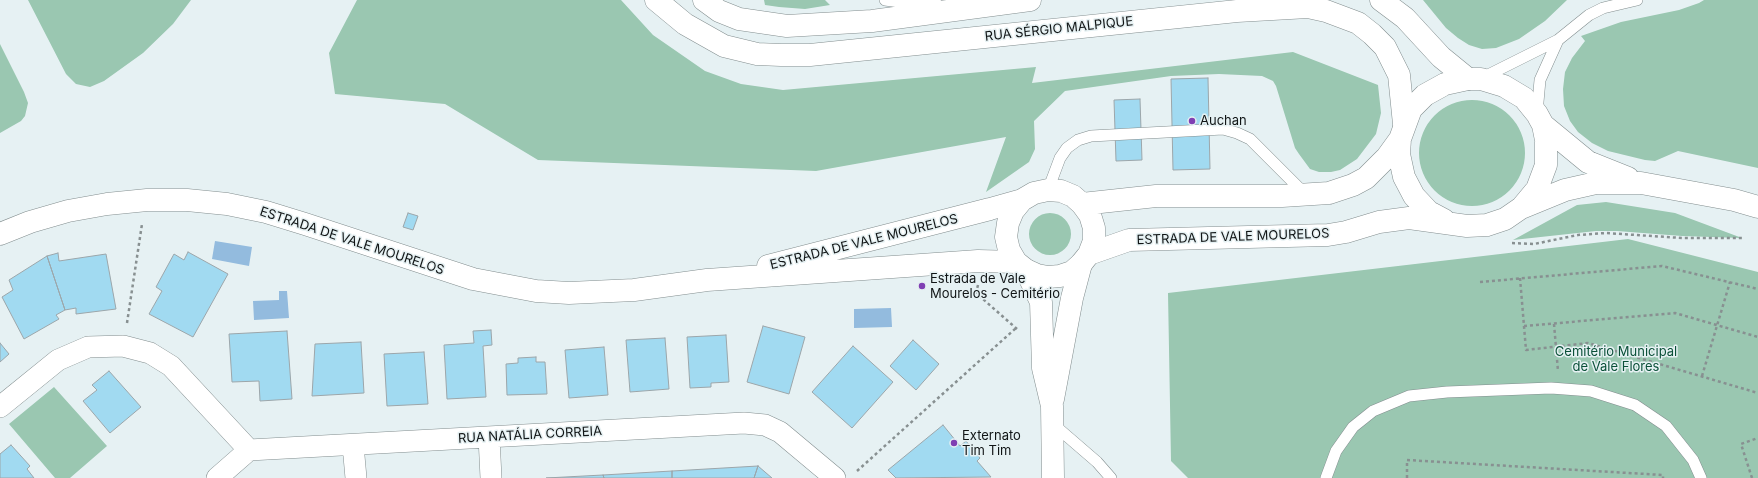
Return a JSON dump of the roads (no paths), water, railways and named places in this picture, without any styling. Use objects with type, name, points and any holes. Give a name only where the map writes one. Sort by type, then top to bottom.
[{"type":"main road","name":"RUA SÉRGIO MALPIQUE","points":[[656,0],[685,24],[724,46],[757,54],[781,55],[810,55],[1237,11],[1308,7],[1326,11],[1358,23],[1385,47],[1399,75],[1402,131]]},
{"type":"main road","points":[[704,0],[719,11],[739,19],[787,26],[872,21],[1030,0]]},
{"type":"main road","points":[[1381,0],[1405,18],[1441,58],[1475,79]]},
{"type":"main road","name":"ESTRADA DE VALE MOURELOS","points":[[1082,204],[1156,196],[1306,195],[1334,191],[1353,185],[1366,178],[1382,163],[1402,131],[1412,109],[1425,95],[1445,84],[1475,79],[1504,86],[1524,98],[1540,120],[1588,162],[1641,183]]},
{"type":"main road","name":"ESTRADA DE VALE MOURELOS","points":[[1521,208],[1537,189],[1546,165],[1546,140],[1540,120]]},
{"type":"main road","name":"ESTRADA DE VALE MOURELOS","points":[[1402,131],[1398,154],[1404,177],[1414,196],[1429,212],[1448,222]]},
{"type":"main road","name":"ESTRADA DE VALE MOURELOS","points":[[1085,259],[1129,240],[1321,236],[1346,232],[1394,219],[1409,218],[1448,222],[1467,226],[1487,225],[1505,219],[1521,208],[1565,190],[1596,183],[1641,183],[1734,200],[1758,207]]},
{"type":"main road","name":"ESTRADA DE VALE MOURELOS","points":[[0,234],[30,222],[68,211],[107,204],[147,200],[187,200],[227,204],[266,212],[473,279],[530,290],[569,293],[601,292],[707,280],[978,261],[1021,266],[1037,275],[1048,277],[1060,276],[1072,272],[1085,259],[1094,241],[1094,228],[1090,215],[1082,204],[1072,196],[1061,191],[1048,190],[1034,193],[1022,200],[814,256],[707,280]]},
{"type":"main road","points":[[1022,200],[1013,211],[1008,223],[1006,237],[1009,250],[1021,266],[1041,302],[1043,368],[1052,415],[1053,478]]},
{"type":"main road","points":[[1052,415],[1072,298],[1085,259]]},
{"type":"street","points":[[0,407],[58,360],[88,346],[123,346],[150,353],[171,366],[249,450],[217,478]]},
{"type":"street","name":"RUA NATÁLIA CORREIA","points":[[249,450],[744,423],[765,425],[780,432],[835,478]]},
{"type":"street","points":[[489,437],[491,478]]},
{"type":"street","points":[[353,444],[356,478]]},
{"type":"lane","points":[[885,0],[915,4],[1018,0]]},
{"type":"lane","points":[[1475,79],[1558,40],[1589,15],[1604,8],[1637,0]]},
{"type":"lane","points":[[1540,120],[1540,80],[1558,40]]},
{"type":"lane","points":[[1048,190],[1060,158],[1067,148],[1078,140],[1091,136],[1223,130],[1237,133],[1250,139],[1306,195]]},
{"type":"lane","points":[[1326,478],[1336,451],[1353,427],[1373,411],[1409,396],[1447,392],[1559,388],[1592,391],[1634,405],[1666,426],[1693,460],[1701,478]]},
{"type":"lane","points":[[1052,415],[1111,478]]},
{"type":"water","points":[[215,241],[252,247],[249,266],[212,259]]},
{"type":"water","points":[[279,291],[287,291],[289,318],[254,320],[253,301],[279,300]]},
{"type":"water","points":[[891,308],[892,327],[854,328],[854,309]]},
{"type":"place","name":"Auchan","points":[[1192,121]]},
{"type":"place","name":"Estrada de Vale Mourelos - Cemitério","points":[[922,286]]},
{"type":"place","name":"Externato Tim Tim","points":[[954,443]]},
{"type":"park label","name":"Cemitério Municipal de Vale Flores","points":[[1616,360]]}]
